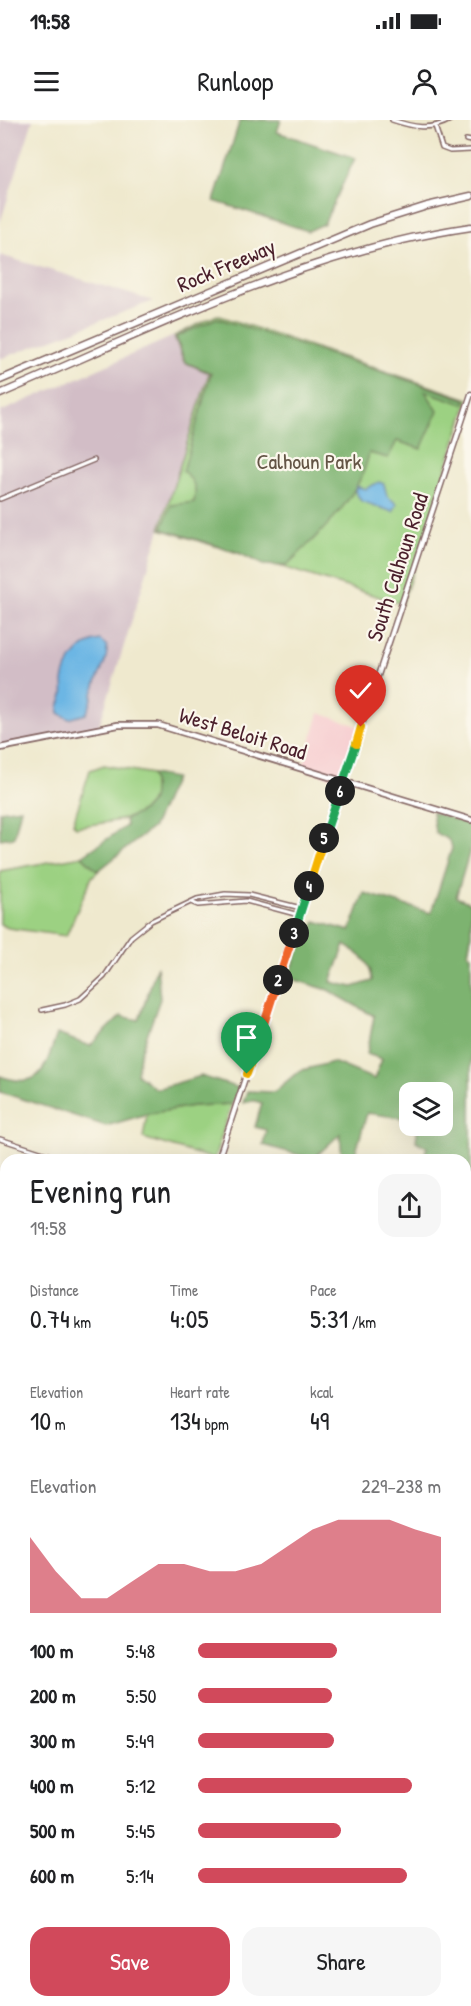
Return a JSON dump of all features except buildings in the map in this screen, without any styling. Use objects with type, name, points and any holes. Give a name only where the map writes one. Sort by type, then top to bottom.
[{"type":"highway","name":"Rock Freeway","points":[[0,380],[370,224],[427,206],[471,196]]},
{"type":"highway","name":"Rock Freeway","points":[[0,394],[293,271],[374,246],[471,226]]},
{"type":"main road","name":"West Beloit Road","points":[[0,748],[107,727],[152,724],[471,820]]},
{"type":"street","points":[[392,120],[417,127],[435,126],[450,120]]},
{"type":"street","points":[[435,126],[442,148],[450,151],[471,150]]},
{"type":"street","name":"South Calhoun Road","points":[[220,1154],[470,398]]},
{"type":"street","points":[[0,499],[94,460]]},
{"type":"street","points":[[42,1010],[80,999],[104,976],[131,937],[151,921],[193,903],[197,899],[220,895],[249,895],[302,909]]},
{"type":"street","points":[[220,895],[220,901]]},
{"type":"street","points":[[248,901],[249,895]]},
{"type":"street","points":[[193,903],[198,905],[220,901],[248,901],[299,915]]},
{"type":"street","points":[[0,1139],[46,1154]]},
{"type":"shaded area","points":[[0,120],[33,120],[0,223]]},
{"type":"shaded area","points":[[0,255],[90,282],[153,301],[0,359]]},
{"type":"shaded area","points":[[174,336],[184,362],[209,372],[98,729],[0,748],[0,412]]},
{"type":"shaded area","points":[[319,713],[361,727],[343,781],[302,769]]},
{"type":"green space","points":[[240,120],[281,120],[277,132],[355,158],[324,224],[308,231],[214,201]]},
{"type":"green space","name":"Calhoun Park","points":[[217,315],[469,399],[402,604],[160,529],[209,373],[184,362],[174,336]]},
{"type":"green space","name":"Calhoun Park","points":[[217,318],[466,401],[463,404],[425,391],[438,411],[421,449],[397,441],[388,458],[369,453],[357,486],[324,528],[286,566],[263,565],[237,552],[162,529],[171,505],[194,502],[194,485],[183,471],[211,373],[185,362],[176,337]]},
{"type":"green space","points":[[104,765],[152,774],[154,798],[149,806],[131,817],[76,827],[73,823],[90,770]]},
{"type":"green space","points":[[152,774],[175,778],[153,827],[98,871],[82,856],[126,826],[125,819],[146,808],[152,798]]},
{"type":"green space","points":[[21,808],[14,837],[0,839],[0,811]]},
{"type":"green space","points":[[432,812],[471,825],[471,847],[456,897],[471,903],[471,936],[468,953],[471,955],[471,1154],[425,1154],[427,1147],[416,1141],[417,1136],[453,1136],[453,1082],[399,1082],[399,1118],[367,1113],[355,1154],[342,1154],[340,1134],[318,1154],[295,1154],[263,1145],[266,1130],[255,1127],[262,1103],[251,1100],[243,1103],[247,1091],[274,1092],[299,1071],[333,1062],[374,1079],[382,1059],[367,1054],[374,1016],[328,990],[289,978],[302,938],[310,936],[315,921],[350,931],[364,893],[431,913],[452,848],[447,839],[435,832]],"holes":[[[345,945],[367,963],[372,981],[353,987],[331,982]]]},
{"type":"green space","points":[[82,856],[98,871],[92,877],[66,936],[8,928],[0,924],[0,871]]},
{"type":"green space","points":[[157,966],[160,999],[140,1055],[137,1074],[156,1089],[201,1076],[239,1088],[232,1104],[193,1106],[147,1114],[106,1126],[0,1092],[0,1076],[25,1080],[40,1073],[49,1057],[57,1034],[90,1046],[121,1016],[139,1020]]},
{"type":"green space","points":[[232,1104],[216,1154],[197,1154],[143,1138],[147,1114],[193,1106]]},
{"type":"water","points":[[379,482],[384,484],[387,496],[397,504],[393,512],[361,501],[355,491],[356,486],[365,489]]},
{"type":"water","points":[[100,640],[107,646],[106,656],[90,706],[86,714],[69,719],[59,713],[67,667],[81,649]]},
{"type":"route","points":[[247,1074],[361,727]]}]
